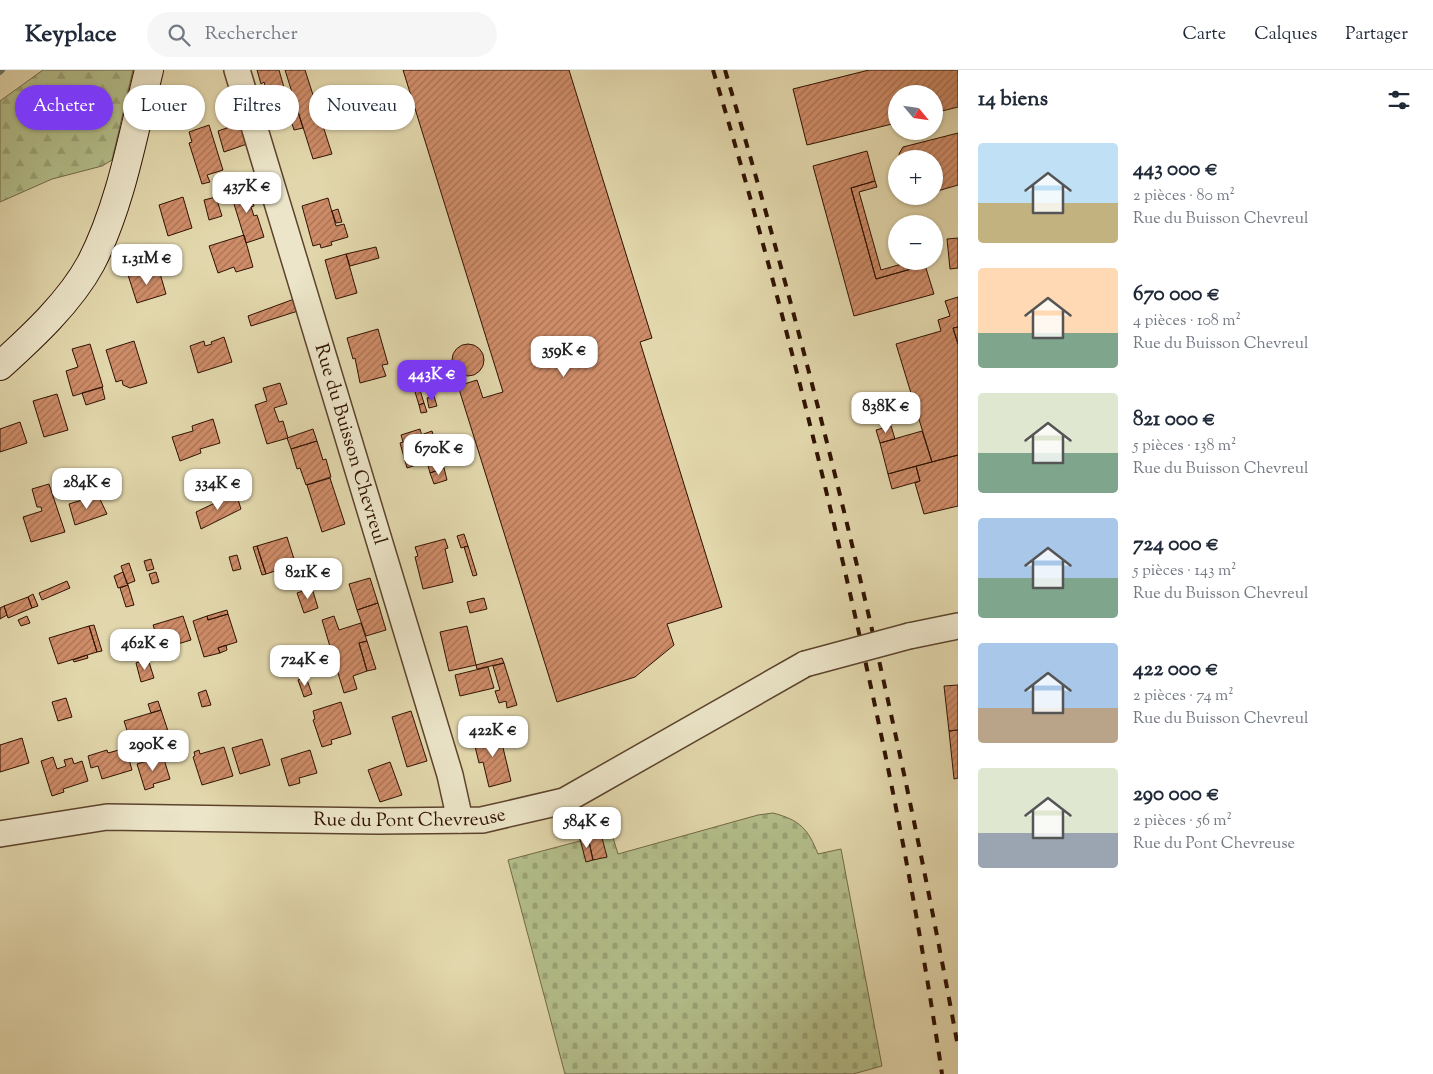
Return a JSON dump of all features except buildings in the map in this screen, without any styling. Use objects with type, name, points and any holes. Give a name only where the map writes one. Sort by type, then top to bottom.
[{"type":"street","points":[[0,366],[30,339],[63,303],[90,264],[115,208],[150,70]]},
{"type":"street","name":"Rue du Buisson Chevreul","points":[[236,70],[450,775],[460,820]]},
{"type":"street","name":"Rue du Pont Chevreuse","points":[[0,834],[106,817],[378,821],[482,820],[564,801],[805,664],[909,636],[958,626]]},
{"type":"green space","points":[[43,70],[133,70],[130,85],[123,85],[123,113],[112,160],[102,166],[52,179],[0,202],[0,101],[15,90],[15,130],[113,130],[113,85],[22,85]]},
{"type":"green space","points":[[773,813],[790,819],[802,827],[811,838],[818,854],[841,849],[882,1066],[853,1074],[565,1074],[508,860],[611,831],[618,854],[758,815]]},
{"type":"railway","points":[[713,70],[752,204],[788,339],[854,611],[903,841],[942,1074]]},
{"type":"railway","points":[[725,70],[793,312],[855,556],[910,801],[958,1047]]}]
